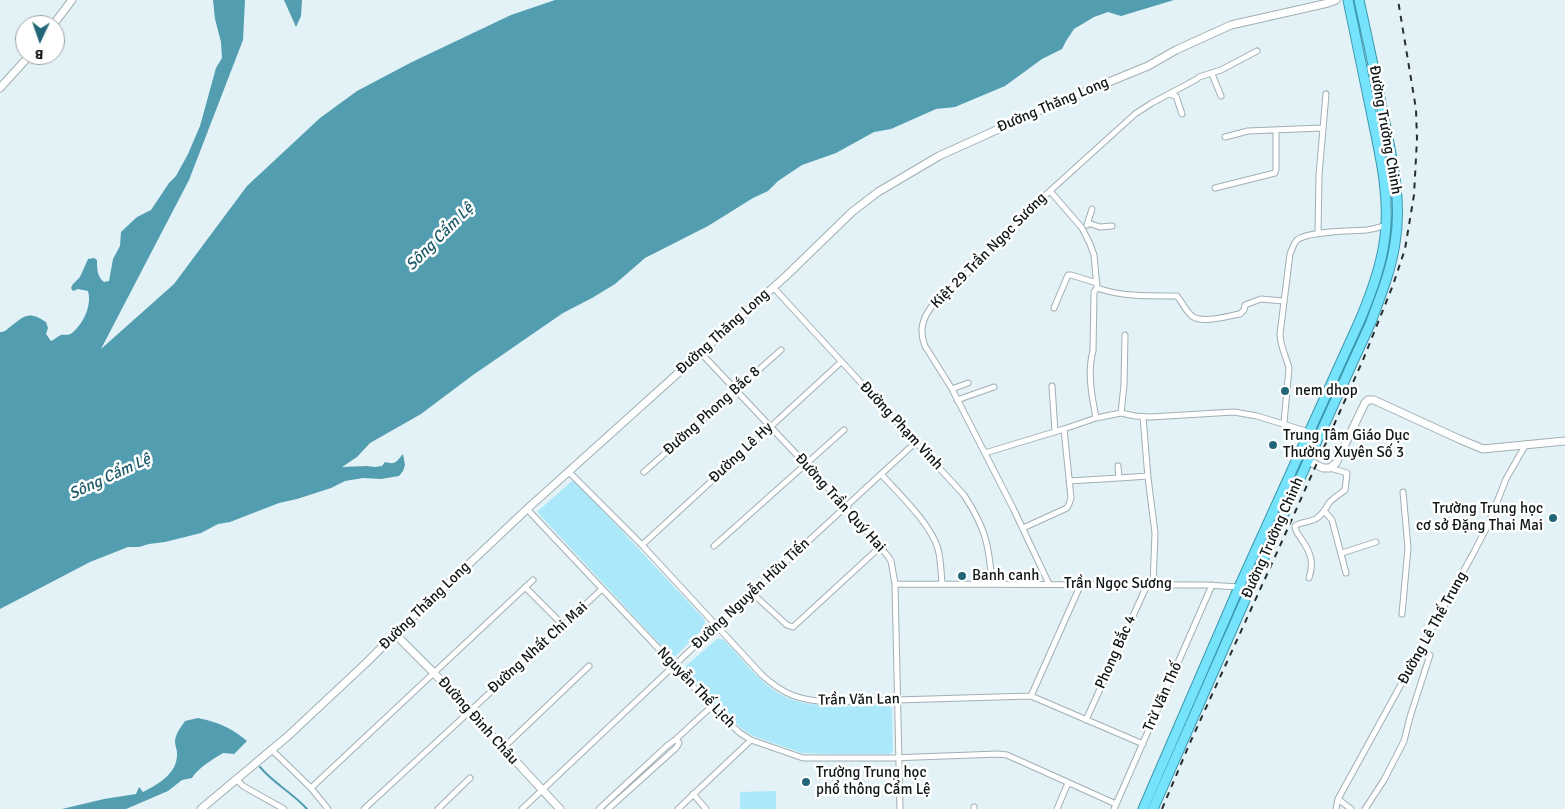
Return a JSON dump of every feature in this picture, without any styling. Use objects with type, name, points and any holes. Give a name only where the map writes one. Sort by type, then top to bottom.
[{"type":"highway","name":"Đường Trường Chinh","points":[[1153,809],[1370,322],[1384,286],[1396,243],[1398,203],[1394,170],[1359,0]]},
{"type":"highway","name":"Đường Trường Chinh","points":[[1142,809],[1368,300],[1381,257],[1386,225],[1387,202],[1380,153],[1349,1]]},
{"type":"street","name":"Đường Thăng Long","points":[[201,809],[237,780],[329,698],[527,509],[773,287],[852,212],[893,182],[939,156],[1045,108],[1148,66],[1176,50],[1232,24],[1336,0]]},
{"type":"street","points":[[60,15],[69,1]]},
{"type":"street","name":"Kiệt 29 Trần Ngọc Sương","points":[[1049,584],[1023,528],[952,389],[922,339],[922,326],[927,313],[932,306],[985,257],[1030,209],[1135,114],[1198,78],[1212,74],[1257,51]]},
{"type":"street","points":[[0,88],[21,65]]},
{"type":"street","points":[[1212,74],[1221,96]]},
{"type":"street","points":[[1168,94],[1176,96],[1182,114]]},
{"type":"street","points":[[1318,234],[1318,185],[1326,94]]},
{"type":"street","points":[[1225,137],[1248,131],[1322,128]]},
{"type":"street","points":[[1215,188],[1275,173],[1276,130]]},
{"type":"street","points":[[1050,191],[1082,228],[1094,255],[1097,286],[1094,292],[1094,351],[1090,369],[1091,391],[1096,418]]},
{"type":"street","points":[[1082,228],[1088,223],[1092,209]]},
{"type":"street","points":[[1088,223],[1100,227],[1112,226]]},
{"type":"street","points":[[1284,423],[1289,368],[1280,343],[1283,301],[1290,254],[1293,246],[1298,240],[1318,234],[1370,230],[1386,225]]},
{"type":"street","points":[[1054,308],[1068,275],[1113,294],[1177,296],[1191,315],[1202,320],[1240,314],[1244,310],[1245,305],[1256,300],[1283,301]]},
{"type":"street","name":"Đường Phạm Vinh","points":[[773,287],[964,496],[979,519],[987,541],[992,584]]},
{"type":"street","points":[[1121,413],[1126,335]]},
{"type":"street","name":"Đường Phong Bắc 8","points":[[644,472],[736,388],[781,350]]},
{"type":"street","name":"Đường Trần Quý Hai","points":[[700,352],[736,388],[846,507],[880,546],[891,562],[895,584],[900,809]]},
{"type":"street","name":"Đường Lê Hy","points":[[642,545],[841,362]]},
{"type":"street","points":[[952,389],[968,382]]},
{"type":"street","points":[[1052,386],[1055,432]]},
{"type":"street","points":[[957,400],[994,387]]},
{"type":"street","points":[[1330,468],[1336,463],[1365,402],[1368,400],[1374,400],[1483,449],[1565,441]]},
{"type":"street","points":[[985,453],[1096,418],[1121,413],[1143,417],[1234,412],[1258,416],[1309,432]]},
{"type":"street","points":[[1143,417],[1155,533],[1153,584]]},
{"type":"street","points":[[1023,528],[1066,508],[1070,504],[1064,429]]},
{"type":"street","points":[[714,546],[844,430]]},
{"type":"street","name":"Đường Nguyễn Hữu Tiến","points":[[522,809],[752,592],[916,442]]},
{"type":"street","name":"Đường Lê Thế Trung","points":[[1336,809],[1338,799],[1474,552],[1506,480],[1526,444]]},
{"type":"street","points":[[1308,461],[1323,468],[1346,472],[1348,479],[1345,490],[1330,502],[1325,512],[1309,522],[1301,522],[1295,526],[1295,530],[1308,549],[1311,560],[1313,568],[1309,578]]},
{"type":"street","points":[[1118,466],[1119,478]]},
{"type":"street","name":"Trần Văn Lan","points":[[569,472],[642,545],[762,675],[772,684],[799,699],[829,702],[1031,696],[1143,744]]},
{"type":"street","points":[[882,474],[934,538],[938,549],[942,584]]},
{"type":"street","points":[[1069,481],[1148,476]]},
{"type":"street","points":[[1402,614],[1408,548],[1404,492]]},
{"type":"street","name":"Nguyễn Thế Lịch","points":[[527,509],[711,707],[740,733],[751,740],[803,758],[1006,755],[1115,807]]},
{"type":"street","points":[[1325,512],[1332,520],[1346,573]]},
{"type":"street","points":[[1342,553],[1376,542]]},
{"type":"street","points":[[752,592],[782,620],[793,627],[880,546]]},
{"type":"street","points":[[310,788],[533,580]]},
{"type":"street","name":"Trần Ngọc Sương","points":[[895,584],[1212,585],[1239,587],[1249,591]]},
{"type":"street","points":[[1031,696],[1081,584]]},
{"type":"street","name":"Phong Bắc 4","points":[[1086,720],[1147,584]]},
{"type":"street","name":"Trừ Văn Thố","points":[[1115,807],[1212,585]]},
{"type":"street","points":[[526,586],[563,625]]},
{"type":"street","name":"Đường Nhất Chi Mai","points":[[364,809],[602,589]]},
{"type":"street","name":"Đường Đinh Châu","points":[[395,634],[434,672],[560,809]]},
{"type":"street","points":[[1366,809],[1384,780],[1404,741],[1430,656]]},
{"type":"street","points":[[503,748],[589,666]]},
{"type":"street","points":[[599,809],[711,707]]},
{"type":"street","points":[[608,809],[676,748],[679,743],[676,740]]},
{"type":"street","points":[[678,809],[751,740]]},
{"type":"street","points":[[271,749],[328,809]]},
{"type":"street","points":[[440,808],[470,778]]},
{"type":"street","points":[[237,780],[284,809]]},
{"type":"street","points":[[1057,809],[1068,783]]},
{"type":"street","points":[[693,794],[706,809]]},
{"type":"street","points":[[1338,799],[1351,809]]},
{"type":"shaded area","points":[[572,481],[577,483],[705,620],[705,626],[676,656],[670,655],[538,513]]},
{"type":"shaded area","points":[[717,639],[722,639],[726,642],[748,667],[772,689],[798,702],[827,706],[887,704],[892,708],[893,751],[890,754],[802,753],[753,736],[713,704],[685,670],[687,665]]},
{"type":"shaded area","points":[[776,791],[776,809],[740,809],[740,792]]},
{"type":"water","name":"Sông Cẩm Lệ","points":[[213,0],[245,0],[243,40],[189,180],[101,349],[174,284],[247,186],[320,118],[357,91],[412,62],[511,15],[555,0],[1174,0],[1121,16],[1108,12],[1094,17],[1074,29],[1062,49],[1042,59],[1005,86],[955,107],[936,109],[891,129],[874,132],[836,153],[802,165],[778,181],[768,191],[753,198],[708,226],[645,258],[615,284],[563,313],[473,375],[421,414],[370,443],[357,457],[342,467],[382,466],[385,462],[396,462],[403,454],[405,465],[399,476],[345,481],[331,488],[279,503],[230,522],[218,524],[201,533],[139,547],[128,547],[90,562],[0,609],[0,332],[5,331],[24,317],[35,316],[46,322],[48,328],[46,334],[51,341],[61,335],[71,334],[80,324],[88,308],[88,291],[78,289],[73,291],[71,288],[80,277],[88,259],[94,258],[97,260],[100,278],[104,282],[109,281],[113,259],[120,246],[121,232],[137,217],[151,210],[176,176],[200,126],[216,68],[222,58]]},
{"type":"water","points":[[284,0],[302,0],[301,16],[296,27]]},
{"type":"water","points":[[198,718],[224,726],[247,741],[234,754],[223,753],[210,761],[192,778],[182,780],[168,791],[126,809],[62,809],[136,794],[139,787],[143,792],[155,785],[171,772],[174,766],[177,753],[175,739],[180,728],[185,721]]},
{"type":"waterway","points":[[260,767],[307,809]]},
{"type":"railway","points":[[1162,809],[1189,745],[1363,360],[1393,285],[1405,249],[1414,195],[1417,139],[1416,109],[1398,0]]},
{"type":"place","name":"nem dhop","points":[[1285,391]]},
{"type":"place","name":"Trung Tâm Giáo Dục Thường Xuyên Số 3","points":[[1273,445]]},
{"type":"place","name":"Trường Trung học cơ sở Đặng Thai Mai","points":[[1553,518]]},
{"type":"place","name":"Banh canh","points":[[962,576]]},
{"type":"place","name":"Trường Trung học phổ thông Cẩm Lệ","points":[[806,782]]}]
